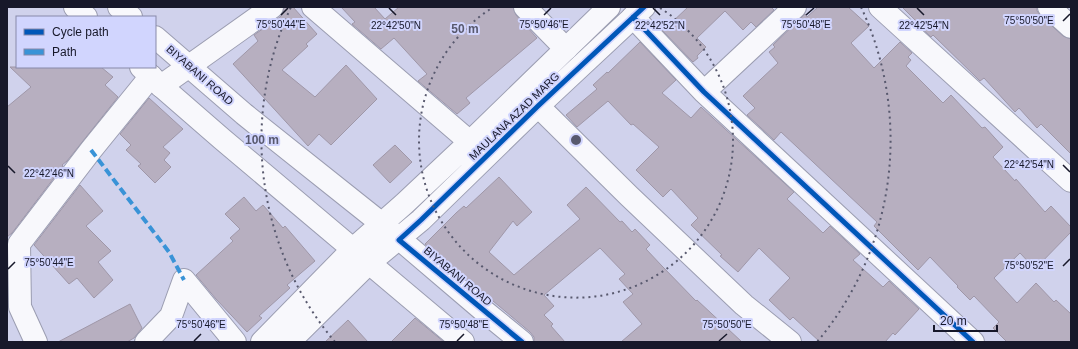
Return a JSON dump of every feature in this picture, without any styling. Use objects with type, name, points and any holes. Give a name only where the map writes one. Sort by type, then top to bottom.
[{"type":"street","points":[[75,7],[85,16]]},
{"type":"street","points":[[119,7],[130,16]]},
{"type":"street","points":[[36,342],[14,309],[19,244],[91,150],[151,76],[189,66],[272,7]]},
{"type":"street","points":[[313,7],[470,142]]},
{"type":"street","points":[[525,7],[566,48]]},
{"type":"street","name":"MAULANA AZAD MARG","points":[[262,342],[353,249],[470,142],[609,7]]},
{"type":"street","points":[[704,92],[795,7]]},
{"type":"street","points":[[880,7],[1071,181]]},
{"type":"street","points":[[1049,7],[1071,28]]},
{"type":"street","points":[[638,12],[704,92],[973,342]]},
{"type":"street","name":"MAULANA AZAD MARG","points":[[289,342],[369,263],[399,240],[438,204],[538,106],[638,12]]},
{"type":"street","name":"BIYABANI ROAD","points":[[156,38],[244,114],[382,224],[399,240],[522,342]]},
{"type":"street","points":[[151,76],[460,341]]},
{"type":"street","points":[[538,106],[629,196],[738,299],[790,342]]},
{"type":"street","points":[[146,342],[171,316],[184,280],[235,342]]},
{"type":"building","points":[[284,7],[293,7],[317,34],[306,44],[308,46],[282,70],[315,97],[346,65],[377,99],[331,145],[319,134],[308,146],[233,64],[258,41],[254,35],[280,17],[283,13]]},
{"type":"building","points":[[341,7],[374,7],[385,19],[399,7],[513,7],[516,15],[537,38],[466,98],[470,103],[457,114],[418,81],[427,74],[394,38],[381,49],[352,24],[355,22]]},
{"type":"building","points":[[688,7],[771,7],[774,10],[756,27],[751,22],[743,30],[725,11],[697,38],[706,47],[693,62],[657,25],[662,20],[668,26]]},
{"type":"building","points":[[818,7],[848,7],[869,26],[851,43],[874,68],[900,42],[912,53],[908,57],[911,60],[906,66],[943,103],[951,95],[982,128],[985,127],[1003,147],[993,157],[1015,181],[1016,179],[1045,212],[1051,206],[1071,227],[1071,232],[1035,269],[1020,253],[994,278],[1017,303],[1036,283],[1054,302],[1056,300],[1071,314],[1071,342],[1007,342],[993,328],[999,322],[974,296],[970,300],[930,257],[918,270],[874,226],[877,222],[781,132],[774,140],[747,115],[755,108],[743,96],[778,63],[769,52],[775,47],[773,45],[805,14],[807,17]]},
{"type":"building","points":[[902,7],[1037,7],[1037,11],[1041,16],[1063,36],[1071,39],[1071,154],[1041,124],[1037,128],[1019,108],[1015,112],[984,78],[980,81],[933,35],[931,37],[916,23],[917,22]]},
{"type":"building","points":[[640,42],[676,80],[662,93],[691,118],[701,107],[794,192],[787,199],[823,233],[830,226],[860,254],[853,260],[883,287],[889,281],[919,309],[895,335],[893,333],[885,342],[820,342],[793,317],[790,320],[769,300],[790,278],[759,248],[738,272],[720,256],[722,255],[691,225],[698,218],[671,189],[663,197],[636,170],[659,147],[633,124],[631,125],[608,101],[577,127],[566,115],[597,89],[593,85],[607,72],[608,73]]},
{"type":"building","points":[[10,67],[102,68],[113,77],[105,85],[118,97],[67,161],[62,165],[63,166],[12,233],[7,237],[7,107],[31,87]]},
{"type":"building","points":[[149,98],[183,129],[163,147],[170,153],[164,160],[171,167],[155,183],[138,166],[141,164],[126,150],[131,145],[120,134]]},
{"type":"building","points":[[395,145],[412,162],[390,183],[373,165]]},
{"type":"building","points":[[499,177],[532,212],[517,226],[513,221],[489,252],[514,275],[580,219],[567,205],[586,187],[620,222],[622,221],[632,232],[635,229],[650,245],[646,249],[662,266],[696,301],[697,300],[742,342],[621,342],[642,324],[623,302],[633,294],[619,279],[625,274],[600,248],[544,295],[554,306],[544,315],[553,324],[551,326],[565,342],[534,342],[534,337],[530,332],[425,244],[456,213],[464,206],[466,208]]},
{"type":"building","points":[[80,185],[103,211],[86,226],[111,251],[98,262],[113,280],[94,298],[77,278],[69,284],[34,245]]},
{"type":"building","points":[[244,197],[256,211],[263,205],[283,228],[285,226],[315,261],[287,285],[290,288],[259,316],[262,318],[247,332],[196,275],[233,241],[230,238],[240,229],[225,214]]},
{"type":"building","points":[[130,304],[142,328],[134,338],[127,342],[58,342]]},
{"type":"building","points":[[415,318],[444,342],[391,342]]},
{"type":"building","points":[[348,320],[368,342],[325,342]]},
{"type":"marked path","points":[[91,150],[169,252],[184,280]]},
{"type":"cycle path","points":[[522,342],[399,240],[538,106],[644,7]]},
{"type":"cycle path","points":[[633,17],[704,92],[973,342]]}]
